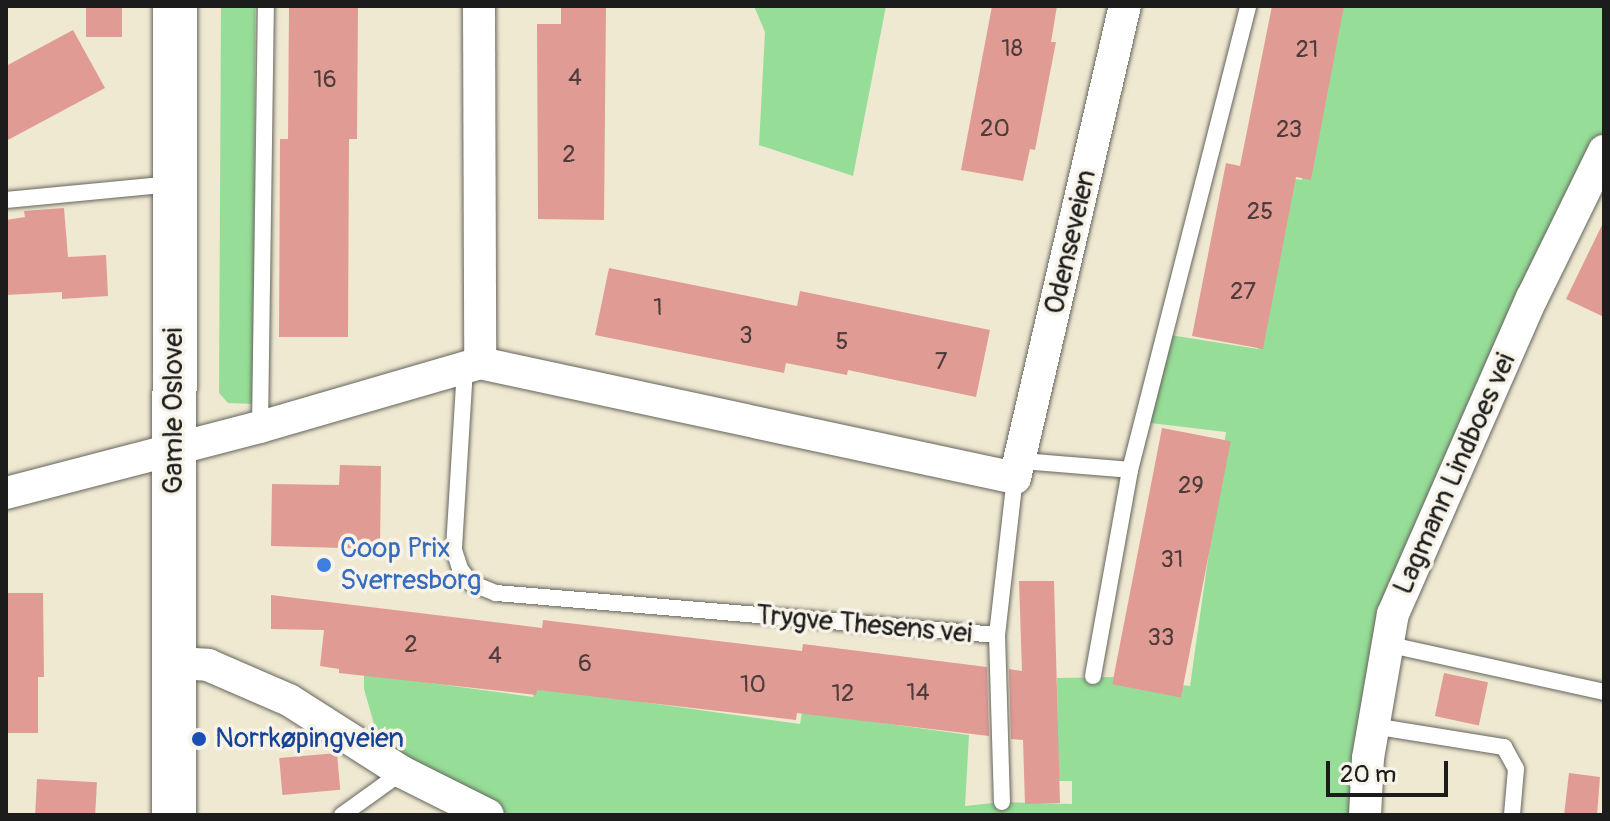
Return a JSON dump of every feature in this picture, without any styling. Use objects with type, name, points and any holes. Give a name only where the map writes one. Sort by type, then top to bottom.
[{"type":"street","name":"Gamle Oslovei","points":[[174,815],[175,6]]},
{"type":"street","points":[[472,366],[479,6]]},
{"type":"street","name":"Odenseveien","points":[[1018,470],[1125,6]]},
{"type":"street","name":"Lagmann Lindboes vei","points":[[1365,815],[1373,726],[1393,614],[1520,327],[1604,151]]},
{"type":"street","points":[[6,493],[260,427],[472,366],[1018,470]]},
{"type":"street","points":[[175,663],[208,665],[289,700],[402,772],[488,815]]},
{"type":"lane","points":[[260,427],[266,6]]},
{"type":"lane","points":[[1093,676],[1130,470],[1248,6]]},
{"type":"lane","points":[[6,200],[174,184]]},
{"type":"lane","name":"Trygve Thesens vei","points":[[472,366],[454,550],[460,569],[471,583],[496,593],[997,635],[1018,470]]},
{"type":"lane","points":[[1018,470],[1130,470]]},
{"type":"lane","points":[[997,635],[1002,802]]},
{"type":"lane","points":[[1386,644],[1604,692]]},
{"type":"lane","points":[[1373,726],[1504,747],[1516,769],[1512,815]]},
{"type":"lane","points":[[351,813],[402,772]]},
{"type":"green space","points":[[221,6],[255,6],[254,404],[228,403],[219,393]]},
{"type":"green space","points":[[754,6],[886,6],[853,176],[759,145],[765,32]]},
{"type":"green space","points":[[1348,6],[1604,6],[1604,151],[1393,614],[1367,815],[476,815],[384,759],[364,689],[364,674],[533,697],[535,687],[800,724],[802,712],[969,735],[965,806],[1002,802],[1072,804],[1072,781],[1058,781],[1057,678],[1117,677],[1190,686],[1226,432],[1142,422],[1164,334],[1258,349],[1289,178],[1302,180],[1333,11]]},
{"type":"building","points":[[86,6],[122,6],[122,37],[86,37]]},
{"type":"building","points":[[289,6],[358,6],[357,139],[349,139],[348,337],[279,337],[280,139],[288,139]]},
{"type":"building","points":[[561,6],[606,6],[604,220],[538,219],[537,24],[561,24]]},
{"type":"building","points":[[992,6],[1057,6],[1051,42],[1056,42],[1035,150],[1030,149],[1023,181],[961,170]]},
{"type":"building","points":[[1272,6],[1344,6],[1311,180],[1296,177],[1263,349],[1192,336],[1226,163],[1240,166]]},
{"type":"building","points":[[73,30],[105,88],[6,141],[6,66]]},
{"type":"building","points":[[64,208],[68,257],[106,255],[108,296],[62,299],[62,292],[6,295],[6,220],[25,217],[24,211]]},
{"type":"building","points":[[1604,221],[1604,317],[1566,299]]},
{"type":"building","points":[[609,268],[797,306],[800,291],[990,330],[976,397],[848,370],[847,375],[786,363],[784,373],[595,335]]},
{"type":"building","points":[[1162,428],[1231,441],[1181,698],[1112,684]]},
{"type":"building","points":[[340,465],[381,466],[380,549],[271,546],[272,484],[339,485]]},
{"type":"building","points":[[1019,581],[1054,581],[1060,803],[1025,804],[1023,740],[1011,739],[1009,669],[1022,671]]},
{"type":"building","points":[[6,593],[43,593],[44,677],[38,677],[38,733],[6,733]]},
{"type":"building","points":[[271,595],[542,628],[543,620],[802,651],[803,644],[987,667],[989,736],[797,713],[796,720],[537,690],[536,695],[339,673],[339,669],[320,666],[324,630],[271,629]]},
{"type":"building","points":[[1444,673],[1488,682],[1479,725],[1435,716]]},
{"type":"building","points":[[337,753],[340,790],[282,795],[279,758]]},
{"type":"building","points":[[1569,773],[1600,777],[1597,815],[1564,815]]},
{"type":"building","points":[[37,779],[97,782],[95,815],[35,813]]},
{"type":"place","name":"Coop Prix Sverresborg","points":[[324,565]]},
{"type":"place","name":"Norrkøpingveien","points":[[199,739]]}]
